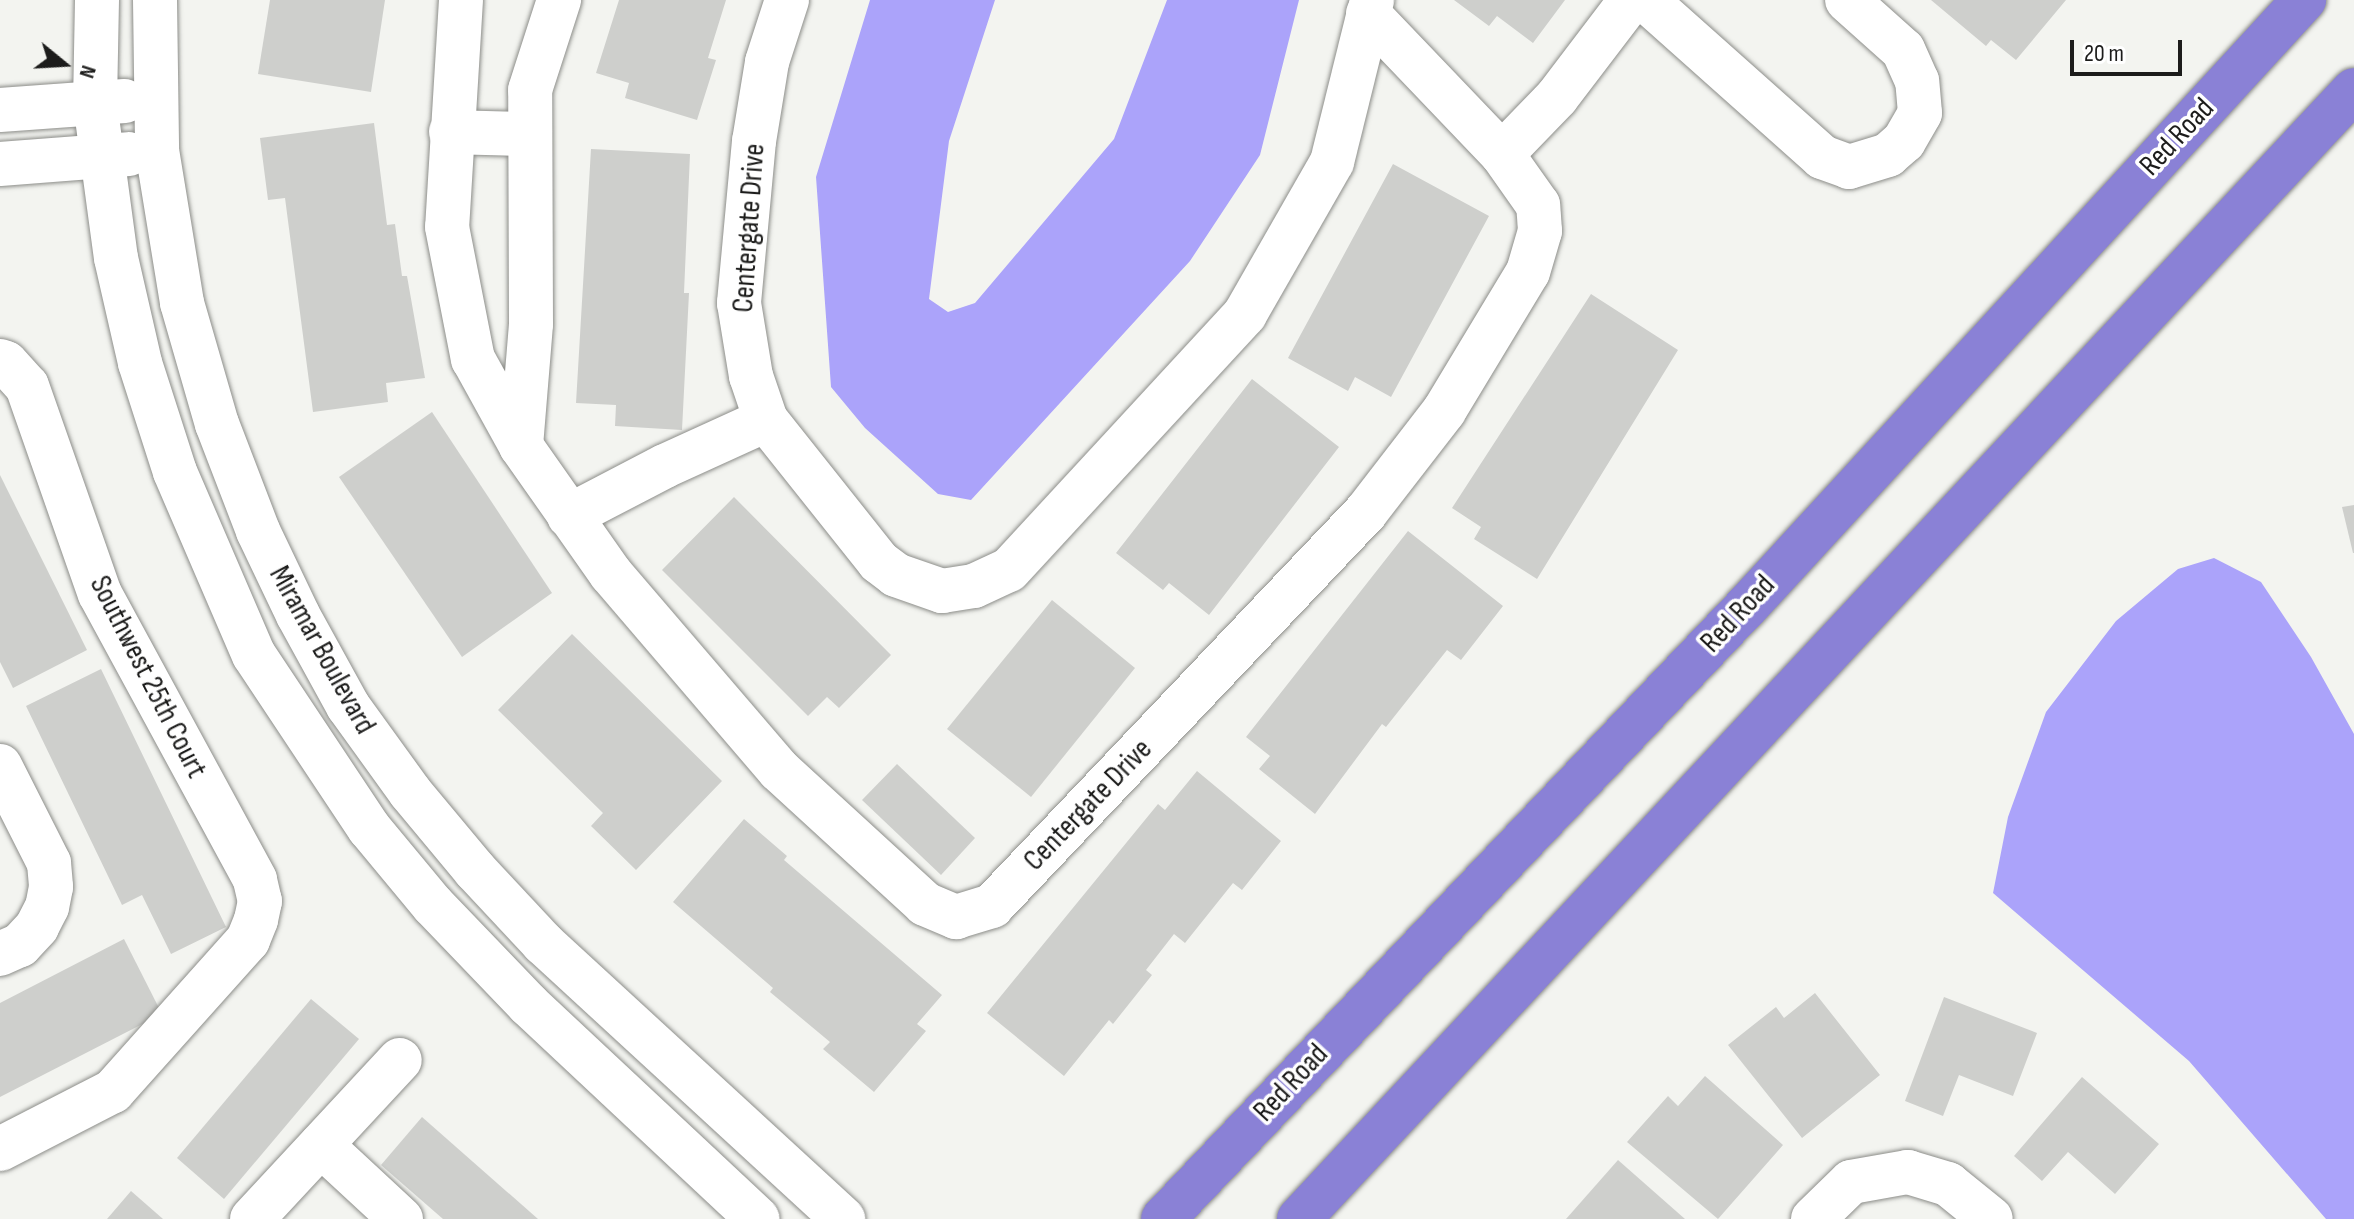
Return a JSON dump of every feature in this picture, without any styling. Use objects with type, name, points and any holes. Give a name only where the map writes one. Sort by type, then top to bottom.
[{"type":"highway","name":"Red Road","points":[[1163,1219],[1748,605],[2304,0]]},
{"type":"highway","points":[[1299,1219],[2354,90]]},
{"type":"street","name":"Miramar Boulevard","points":[[97,0],[95,103],[116,258],[140,363],[175,472],[254,655],[369,828],[433,905],[529,1005],[758,1219]]},
{"type":"street","name":"Miramar Boulevard","points":[[155,0],[157,150],[182,303],[217,424],[258,531],[298,615],[348,706],[410,792],[475,870],[543,943],[843,1219]]},
{"type":"street","name":"Centergate Drive","points":[[461,0],[447,227],[473,359],[521,446],[611,574],[779,770],[925,904],[956,917],[992,906],[1366,512],[1444,411],[1528,272],[1540,231],[1538,205],[1502,154],[1370,7]]},
{"type":"street","points":[[521,446],[531,324],[530,90],[559,0]]},
{"type":"street","name":"Centergate Drive","points":[[787,0],[767,62],[754,141],[739,303],[751,376],[766,420],[879,562],[896,575],[942,591],[974,586],[1009,570],[1245,314],[1332,162],[1370,7]]},
{"type":"street","points":[[1502,154],[1557,97],[1631,0]]},
{"type":"street","points":[[1646,0],[1822,157],[1849,167],[1888,155],[1904,141],[1920,113],[1917,81],[1903,50],[1847,0]]},
{"type":"street","points":[[0,110],[155,99]]},
{"type":"street","points":[[451,132],[530,134]]},
{"type":"street","points":[[0,164],[157,150]]},
{"type":"street","name":"Southwest 25th Court","points":[[0,1149],[113,1091],[248,940],[260,901],[255,880],[100,594],[27,386],[3,362]]},
{"type":"street","points":[[569,516],[665,466],[766,420]]},
{"type":"street","points":[[0,766],[49,863],[51,887],[47,907],[37,927],[20,945],[0,954]]},
{"type":"street","points":[[252,1219],[400,1060]]},
{"type":"street","points":[[321,1145],[401,1219]]},
{"type":"street","points":[[1813,1219],[1851,1182],[1908,1172],[1948,1184],[1991,1219]]},
{"type":"shaded area","points":[[870,0],[995,0],[949,141],[929,299],[948,312],[975,303],[1114,139],[1167,0],[1299,0],[1260,155],[1190,261],[971,500],[938,494],[865,428],[831,387],[816,177]]},
{"type":"shaded area","points":[[2214,558],[2261,582],[2311,657],[2354,734],[2354,1219],[2326,1219],[2189,1061],[1993,893],[2008,817],[2046,712],[2116,621],[2178,569]]},
{"type":"building","points":[[270,0],[385,0],[371,92],[258,74]]},
{"type":"building","points":[[619,0],[726,0],[708,58],[716,60],[697,120],[625,98],[629,83],[596,73]]},
{"type":"building","points":[[1454,0],[1565,0],[1533,43],[1497,16],[1489,26]]},
{"type":"building","points":[[1931,0],[2066,0],[2016,60],[1991,40],[1986,46]]},
{"type":"building","points":[[374,123],[387,225],[395,224],[402,276],[407,276],[425,378],[386,383],[388,402],[313,412],[285,198],[268,200],[260,138]]},
{"type":"building","points":[[591,149],[690,154],[684,293],[689,293],[682,430],[615,426],[616,405],[576,403]]},
{"type":"building","points":[[1393,164],[1489,216],[1391,397],[1355,377],[1348,391],[1288,358]]},
{"type":"building","points":[[1591,294],[1678,350],[1537,579],[1474,539],[1481,527],[1452,508]]},
{"type":"building","points":[[1252,379],[1339,447],[1209,615],[1169,583],[1163,590],[1116,553]]},
{"type":"building","points":[[432,412],[552,593],[462,657],[339,477]]},
{"type":"building","points":[[0,475],[87,650],[13,688],[0,662]]},
{"type":"building","points":[[734,497],[891,655],[839,708],[827,697],[808,716],[662,570]]},
{"type":"building","points":[[2354,505],[2354,553],[2353,553],[2342,507]]},
{"type":"building","points":[[1408,531],[1503,606],[1461,660],[1447,650],[1386,727],[1382,724],[1315,814],[1259,769],[1270,756],[1246,737]]},
{"type":"building","points":[[1052,600],[1135,668],[1031,797],[947,729]]},
{"type":"building","points":[[572,634],[722,781],[636,870],[591,826],[603,813],[498,710]]},
{"type":"building","points":[[101,669],[226,927],[171,954],[142,895],[122,905],[26,706]]},
{"type":"building","points":[[897,764],[975,838],[941,875],[862,800]]},
{"type":"building","points":[[1197,771],[1281,841],[1242,890],[1233,883],[1185,943],[1174,934],[1146,970],[1152,975],[1113,1024],[1109,1020],[1064,1076],[987,1013],[1158,804],[1165,810]]},
{"type":"building","points":[[744,819],[787,856],[784,860],[942,995],[917,1024],[926,1031],[874,1092],[823,1049],[830,1042],[770,992],[773,988],[673,902]]},
{"type":"building","points":[[124,939],[162,1014],[0,1097],[0,1003]]},
{"type":"building","points":[[1815,993],[1880,1075],[1802,1138],[1728,1045],[1776,1007],[1784,1018]]},
{"type":"building","points":[[1944,997],[2037,1033],[2013,1096],[1959,1075],[1943,1116],[1905,1101]]},
{"type":"building","points":[[311,999],[359,1039],[224,1199],[177,1158]]},
{"type":"building","points":[[1705,1076],[1783,1145],[1718,1219],[1627,1142],[1668,1096],[1678,1106]]},
{"type":"building","points":[[2082,1077],[2159,1144],[2115,1194],[2068,1152],[2042,1181],[2014,1156]]},
{"type":"building","points":[[422,1117],[538,1219],[443,1219],[381,1165]]},
{"type":"building","points":[[1618,1160],[1685,1219],[1566,1219]]},
{"type":"building","points":[[131,1191],[163,1219],[107,1219]]}]
